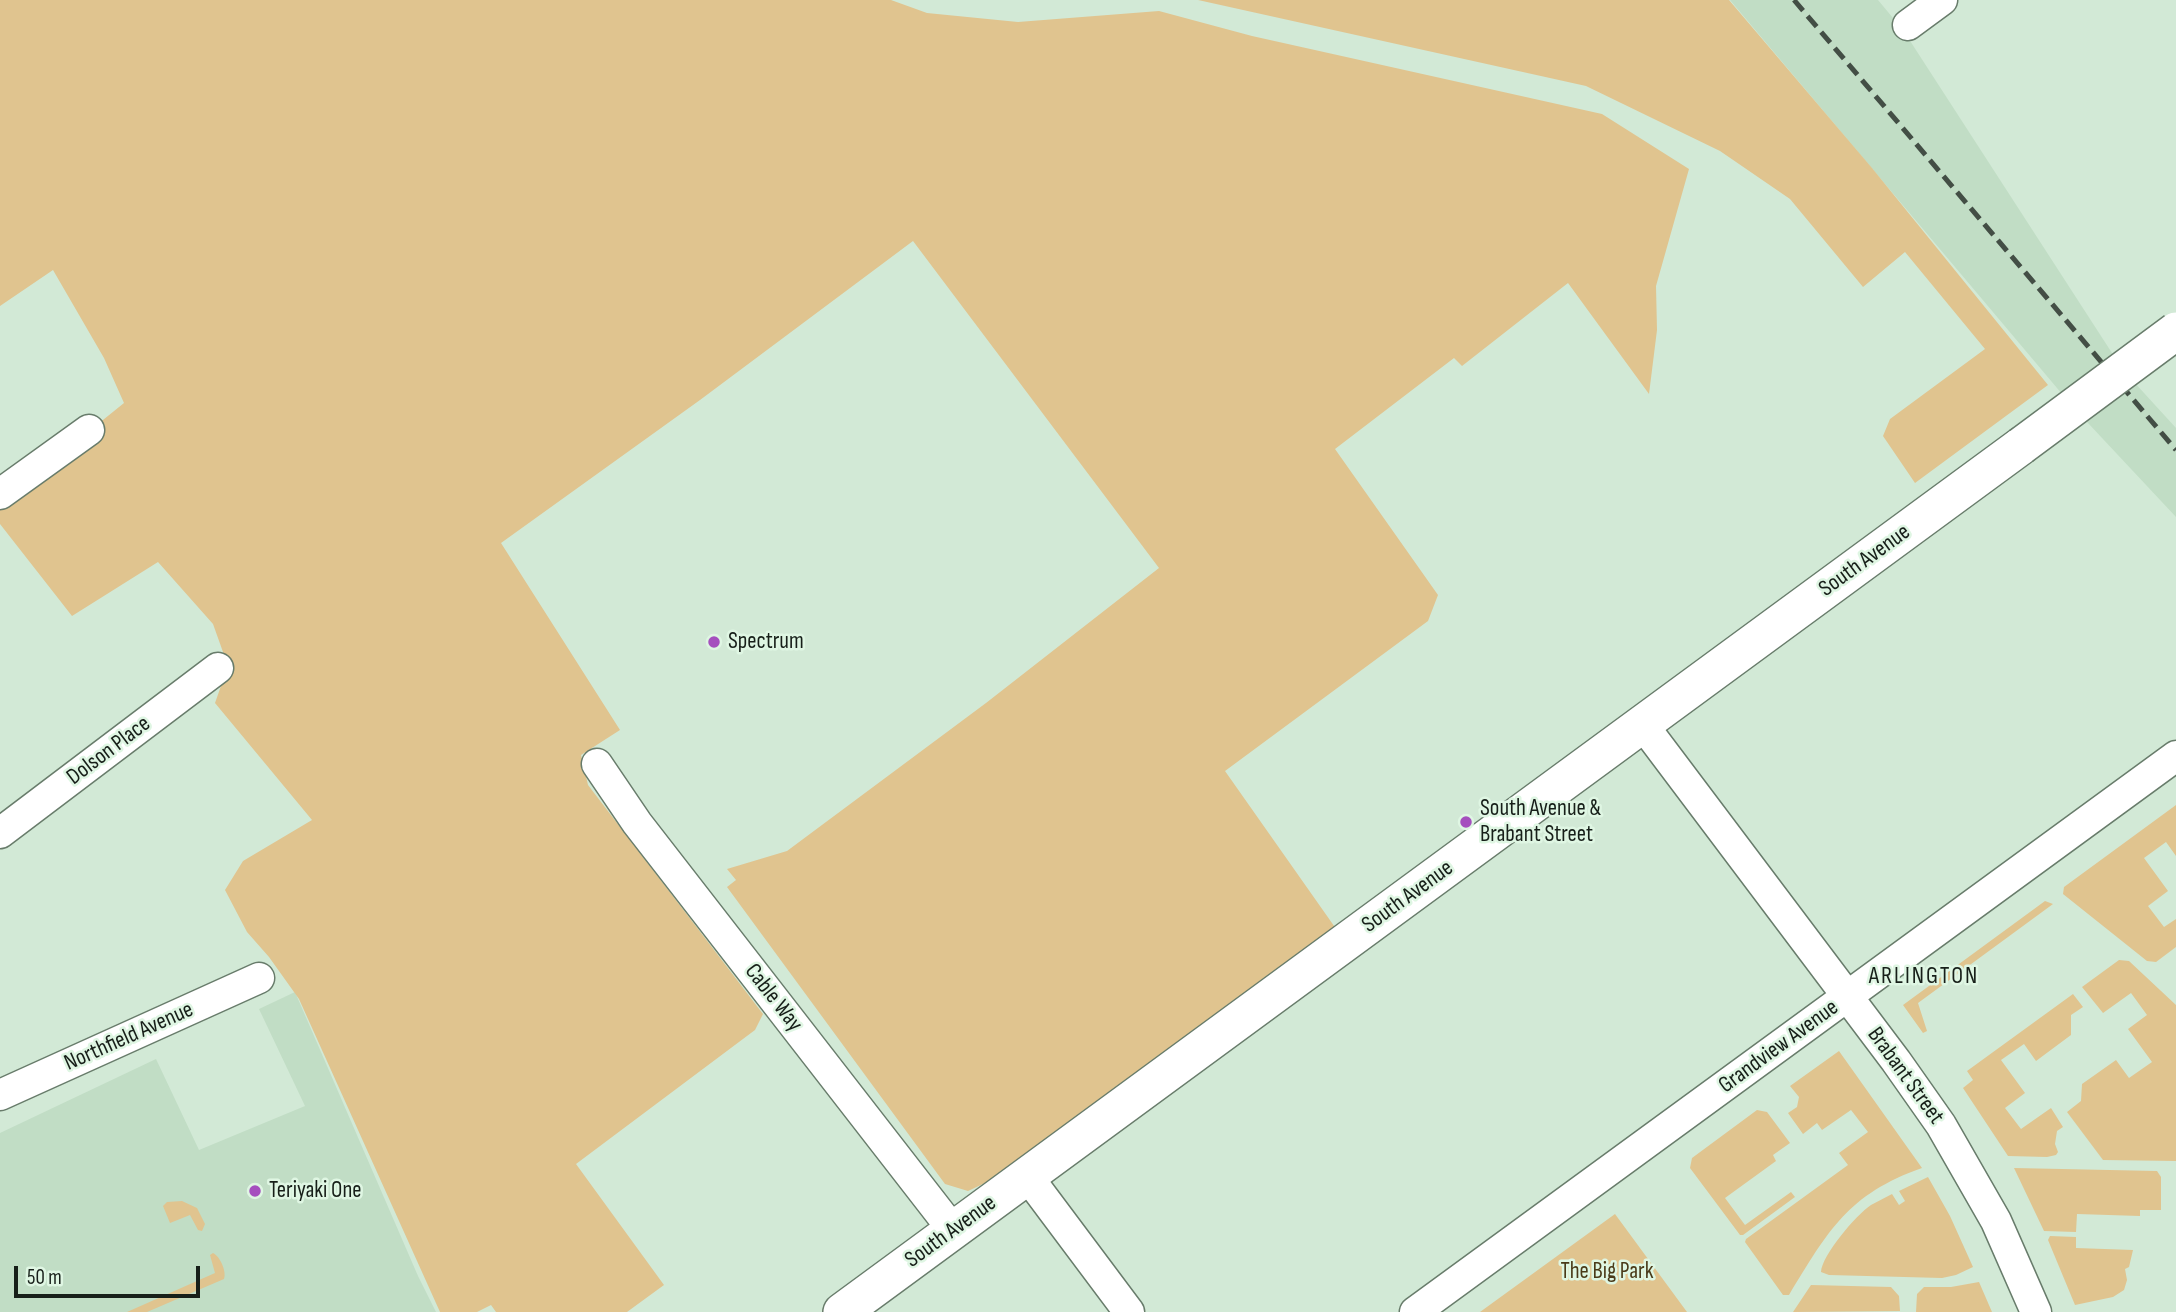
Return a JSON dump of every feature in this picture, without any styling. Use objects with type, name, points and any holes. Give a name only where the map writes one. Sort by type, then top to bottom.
[{"type":"street","points":[[1908,25],[1942,0]]},
{"type":"street","name":"South Avenue","points":[[842,1312],[2176,331]]},
{"type":"street","points":[[0,494],[89,430]]},
{"type":"street","name":"Dolson Place","points":[[0,833],[218,668]]},
{"type":"street","name":"Brabant Street","points":[[1643,725],[1941,1125],[1996,1221],[2036,1312]]},
{"type":"street","name":"Grandview Avenue","points":[[1415,1312],[2176,756]]},
{"type":"street","name":"Cable Way","points":[[597,764],[637,824],[953,1230]]},
{"type":"street","name":"Northfield Avenue","points":[[0,1095],[258,978]]},
{"type":"street","points":[[1028,1177],[1129,1312]]},
{"type":"shaded area","points":[[1730,0],[1878,0],[1903,30],[2123,370],[2176,428],[2176,517],[2073,407]]},
{"type":"shaded area","points":[[295,992],[436,1312],[0,1312],[0,1133],[156,1059],[199,1150],[305,1106],[259,1009]]},
{"type":"green space","points":[[0,0],[891,0],[927,13],[1018,22],[1159,11],[1252,36],[1602,114],[1689,169],[1656,286],[1657,330],[1649,394],[1568,283],[1462,366],[1454,358],[1335,449],[1438,595],[1428,621],[1225,771],[1339,933],[1021,1166],[968,1191],[945,1184],[727,887],[736,880],[727,869],[787,851],[986,703],[1159,568],[913,241],[700,400],[501,543],[620,730],[581,755],[588,785],[763,1014],[755,1030],[576,1164],[664,1285],[627,1312],[496,1312],[491,1305],[477,1312],[440,1312],[299,999],[247,932],[225,890],[243,861],[312,820],[215,703],[228,666],[213,624],[158,562],[72,616],[0,524],[0,507],[5,499],[124,403],[104,358],[53,270],[0,306]]},
{"type":"green space","points":[[1198,0],[1729,0],[1872,168],[2048,385],[1915,483],[1883,436],[1890,419],[1985,349],[1905,252],[1863,287],[1790,199],[1720,151],[1586,86]]},
{"type":"green space","points":[[2176,805],[2176,856],[2166,842],[2144,858],[2168,891],[2148,906],[2164,927],[2176,919],[2176,947],[2156,962],[2147,961],[2063,894],[2064,887]]},
{"type":"green space","points":[[2045,901],[2053,904],[1918,1003],[1927,1031],[1923,1033],[1903,1005]]},
{"type":"green space","points":[[2119,960],[2129,961],[2176,1005],[2176,1161],[2103,1160],[2067,1112],[2081,1101],[2082,1084],[2116,1060],[2129,1078],[2152,1062],[2128,1029],[2147,1015],[2131,993],[2103,1013],[2082,987]]},
{"type":"green space","points":[[2073,994],[2083,1007],[2071,1015],[2071,1035],[2036,1061],[2024,1044],[2001,1060],[2025,1093],[2005,1108],[2021,1129],[2051,1108],[2063,1127],[2057,1131],[2055,1144],[2058,1152],[2047,1157],[2008,1156],[1963,1088],[1973,1080],[1967,1071]]},
{"type":"green space","points":[[1839,1051],[1922,1168],[1875,1190],[1842,1217],[1789,1295],[1783,1295],[1745,1242],[1848,1165],[1839,1153],[1868,1132],[1851,1110],[1822,1130],[1817,1123],[1803,1134],[1788,1113],[1797,1107],[1799,1097],[1790,1086]]},
{"type":"green space","points":[[1757,1110],[1767,1112],[1790,1143],[1773,1155],[1776,1161],[1725,1198],[1745,1225],[1791,1192],[1795,1197],[1740,1235],[1690,1168],[1692,1158]]},
{"type":"green space","points":[[2014,1168],[2157,1171],[2161,1177],[2161,1210],[2140,1210],[2140,1216],[2077,1214],[2076,1232],[2044,1231]]},
{"type":"green space","points":[[1928,1177],[1950,1216],[1973,1267],[1942,1278],[1829,1275],[1821,1272],[1833,1246],[1865,1210],[1892,1194],[1899,1205],[1905,1201],[1899,1191]]},
{"type":"green space","points":[[182,1201],[197,1208],[205,1224],[202,1231],[198,1230],[190,1215],[170,1223],[163,1206],[167,1202]]},
{"type":"green space","name":"The Big Park","points":[[1615,1214],[1687,1312],[1480,1312]]},
{"type":"green space","points":[[2050,1236],[2076,1237],[2076,1248],[2133,1250],[2129,1267],[2125,1269],[2127,1280],[2124,1290],[2113,1297],[2075,1305],[2048,1240]]},
{"type":"green space","points":[[213,1253],[222,1264],[224,1279],[147,1312],[127,1312],[215,1273],[210,1255]]},
{"type":"green space","points":[[1979,1282],[1992,1312],[1916,1312],[1917,1294],[1924,1287],[1951,1287]]},
{"type":"green space","points":[[1811,1285],[1891,1287],[1899,1296],[1900,1311],[1793,1312]]},
{"type":"railway","points":[[1794,0],[2176,450]]},
{"type":"place","name":"Spectrum","points":[[714,642]]},
{"type":"place","name":"South Avenue & Brabant Street","points":[[1466,822]]},
{"type":"place","name":"Teriyaki One","points":[[255,1191]]},
{"type":"district","name":"ARLINGTON","points":[[1924,977]]}]
